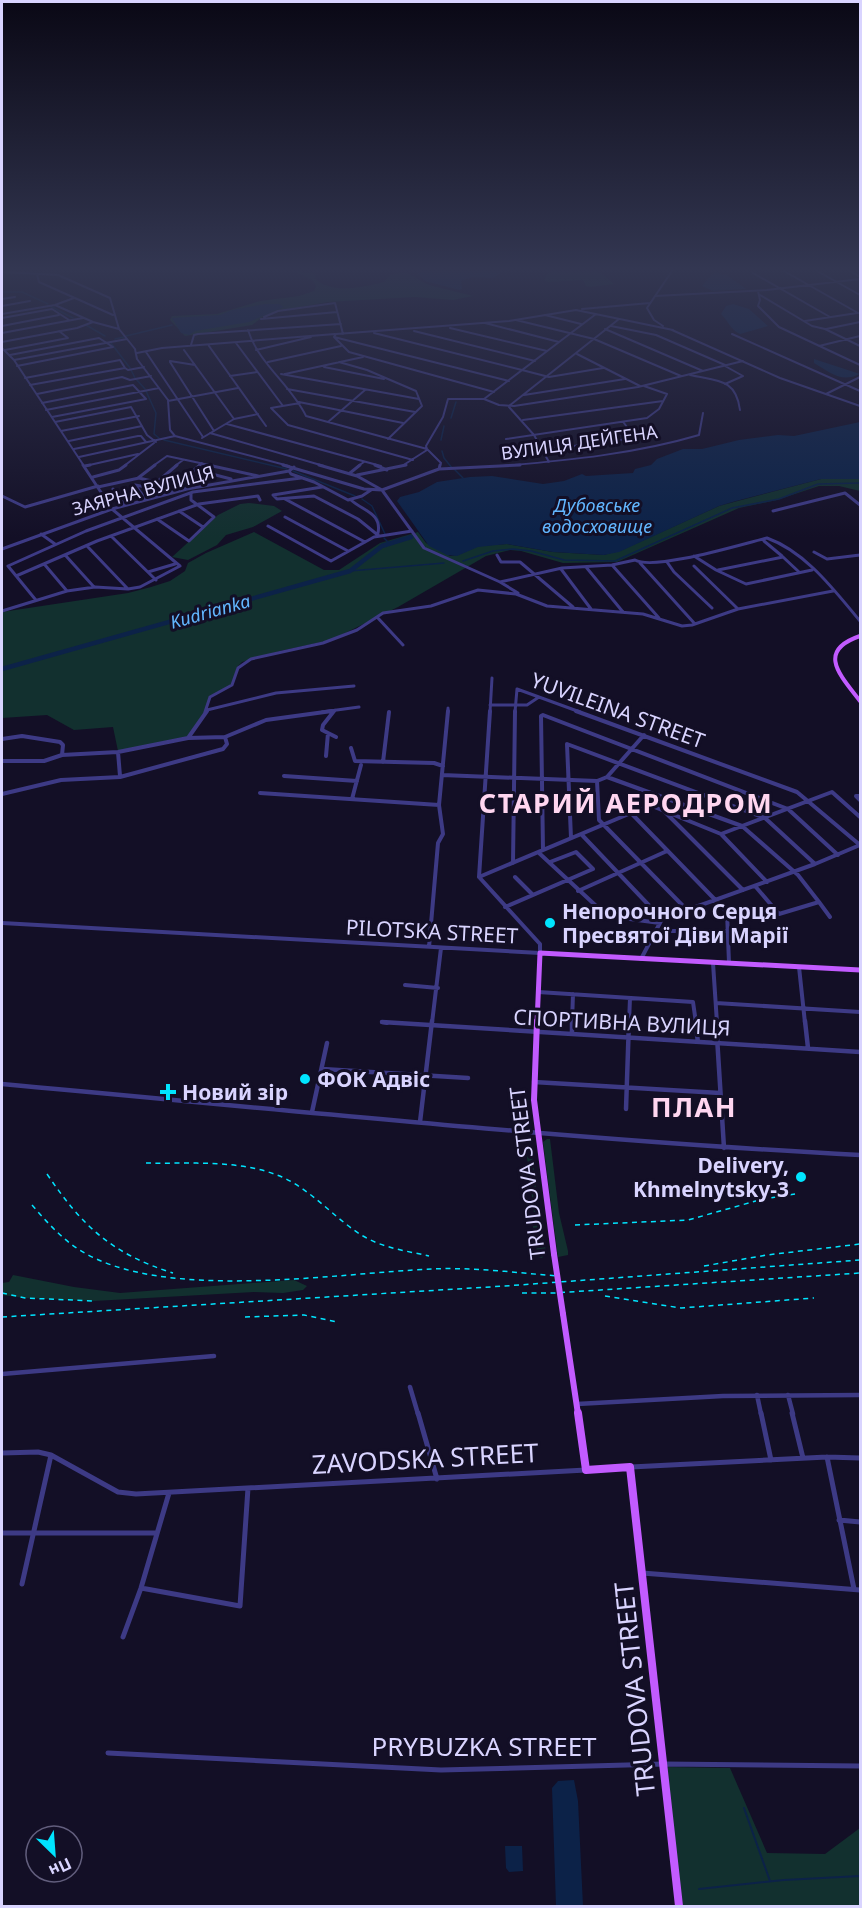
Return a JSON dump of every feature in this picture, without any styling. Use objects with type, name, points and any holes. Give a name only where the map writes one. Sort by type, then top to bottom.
[{"type":"main road","points":[[861,636],[842,642],[835,650],[834,657],[837,669],[861,701]]},
{"type":"main road","name":"PILOTSKA STREET","points":[[540,953],[861,970]]},
{"type":"main road","name":"TRUDOVA STREET","points":[[540,953],[533,1082],[536,1133],[586,1470]]},
{"type":"main road","name":"TRUDOVA STREET","points":[[630,1467],[680,1906]]},
{"type":"main road","name":"ZAVODSKA STREET","points":[[586,1470],[630,1467]]},
{"type":"street","points":[[14,360],[112,508],[178,565]]},
{"type":"street","points":[[17,366],[48,360]]},
{"type":"street","points":[[25,378],[118,360]]},
{"type":"street","points":[[118,360],[122,361],[125,368]]},
{"type":"street","points":[[138,360],[168,401],[170,430],[175,436]]},
{"type":"street","points":[[151,360],[203,437]]},
{"type":"street","points":[[192,360],[234,419]]},
{"type":"street","points":[[218,360],[266,426]]},
{"type":"street","points":[[248,360],[284,406]]},
{"type":"street","points":[[276,360],[267,362],[299,403],[306,416],[427,449],[441,463],[439,469]]},
{"type":"street","points":[[277,375],[350,360]]},
{"type":"street","points":[[378,360],[494,392]]},
{"type":"street","points":[[428,360],[509,381]]},
{"type":"street","points":[[482,360],[546,377],[603,368]]},
{"type":"street","points":[[532,360],[536,361]]},
{"type":"street","points":[[509,406],[568,360]]},
{"type":"street","points":[[506,439],[624,423],[650,417],[664,400],[667,392],[642,386],[589,360]]},
{"type":"street","points":[[643,360],[681,376]]},
{"type":"street","points":[[678,360],[704,371]]},
{"type":"street","points":[[714,360],[743,375],[725,384]]},
{"type":"street","points":[[792,360],[861,391]]},
{"type":"street","points":[[484,399],[536,361]]},
{"type":"street","points":[[357,476],[404,466],[427,449],[426,446],[447,408],[448,399],[484,399],[509,406],[642,386],[743,361],[780,378],[861,406]]},
{"type":"street","points":[[195,364],[170,362],[214,431]]},
{"type":"street","points":[[340,363],[391,379],[412,389],[419,399],[422,406],[388,439]]},
{"type":"street","points":[[320,366],[391,379]]},
{"type":"street","points":[[30,385],[125,368],[128,370],[145,367]]},
{"type":"street","points":[[230,376],[257,372]]},
{"type":"street","points":[[282,374],[419,399]]},
{"type":"street","points":[[690,375],[725,384],[736,392],[740,410]]},
{"type":"street","points":[[37,394],[122,377],[130,380],[151,376]]},
{"type":"street","points":[[825,394],[844,383],[861,377]]},
{"type":"street","points":[[523,395],[625,379]]},
{"type":"street","points":[[42,403],[130,385],[134,385],[146,399],[52,417]]},
{"type":"street","points":[[46,410],[159,388]]},
{"type":"street","points":[[168,401],[238,388]]},
{"type":"street","points":[[287,388],[416,412]]},
{"type":"street","points":[[328,422],[366,390]]},
{"type":"street","points":[[522,420],[664,400]]},
{"type":"street","points":[[404,423],[299,403],[271,408],[288,425],[413,460]]},
{"type":"street","points":[[509,406],[534,435],[549,462]]},
{"type":"street","points":[[55,422],[128,407],[139,416],[142,426],[155,442]]},
{"type":"street","name":"ВУЛИЦЯ ДЕЙГЕНА","points":[[382,490],[439,469],[486,468],[549,462],[658,447],[686,440],[701,433],[703,412]]},
{"type":"street","points":[[197,442],[234,419],[258,414]]},
{"type":"street","points":[[62,432],[139,416]]},
{"type":"street","points":[[543,450],[635,438],[624,423]]},
{"type":"street","points":[[227,424],[387,470]]},
{"type":"street","points":[[69,441],[142,426]]},
{"type":"street","points":[[210,433],[357,476],[382,490],[424,548],[500,582],[524,597]]},
{"type":"street","points":[[74,449],[138,436],[146,442]]},
{"type":"street","points":[[79,457],[175,436],[382,490]]},
{"type":"street","points":[[93,477],[119,470],[155,442]]},
{"type":"street","points":[[85,466],[142,453]]},
{"type":"street","points":[[139,478],[165,456],[214,464],[258,476]]},
{"type":"street","points":[[156,482],[184,459]]},
{"type":"street","points":[[350,473],[365,462]]},
{"type":"street","points":[[175,486],[203,463]]},
{"type":"street","name":"ЗАЯРНА ВУЛИЦЯ","points":[[2,549],[112,508],[187,489],[289,471],[294,467]]},
{"type":"street","points":[[289,471],[344,499],[359,498],[372,489]]},
{"type":"street","points":[[208,473],[234,480]]},
{"type":"street","points":[[2,496],[25,507],[98,486],[139,478],[187,489],[192,493]]},
{"type":"street","points":[[35,599],[8,566],[55,544],[192,493],[301,478]]},
{"type":"street","points":[[146,500],[136,484],[174,493]]},
{"type":"street","points":[[322,487],[273,495],[275,499],[314,496],[386,536],[412,531]]},
{"type":"street","points":[[113,489],[126,505]]},
{"type":"street","points":[[158,519],[189,541],[214,518],[191,500],[192,493]]},
{"type":"street","points":[[773,511],[845,493],[861,505]]},
{"type":"street","points":[[16,576],[111,536],[197,504],[258,496],[260,500]]},
{"type":"street","points":[[285,498],[365,542]]},
{"type":"street","points":[[351,500],[373,513],[380,527],[379,534]]},
{"type":"street","points":[[179,511],[203,527]]},
{"type":"street","points":[[285,517],[349,552]]},
{"type":"street","points":[[268,526],[327,560],[334,560],[379,534]]},
{"type":"street","points":[[40,534],[55,544]]},
{"type":"street","points":[[111,536],[156,580]]},
{"type":"street","points":[[640,563],[667,562],[774,539],[784,544],[813,570],[861,621]]},
{"type":"street","points":[[763,540],[800,572]]},
{"type":"street","points":[[87,546],[128,588]]},
{"type":"street","points":[[814,552],[827,559],[861,555]]},
{"type":"street","points":[[497,555],[501,562],[520,562],[574,608]]},
{"type":"street","points":[[693,555],[716,570],[746,584],[813,570]]},
{"type":"street","points":[[66,556],[95,587]]},
{"type":"street","points":[[716,570],[783,557]]},
{"type":"street","points":[[500,582],[561,569],[612,565],[634,560],[640,563],[695,624]]},
{"type":"street","points":[[667,562],[674,572],[712,608]]},
{"type":"street","points":[[45,564],[67,591]]},
{"type":"street","points":[[148,572],[178,565]]},
{"type":"street","points":[[2,611],[67,591],[95,587],[128,588],[156,580],[178,565]]},
{"type":"street","points":[[612,565],[659,619]]},
{"type":"street","points":[[694,566],[738,609]]},
{"type":"street","points":[[585,567],[623,612]]},
{"type":"street","points":[[561,569],[591,609]]},
{"type":"street","points":[[188,738],[207,710],[210,697],[234,684],[238,668],[243,662],[281,651],[332,641],[357,630],[376,617],[415,607],[430,606],[478,590],[501,591],[543,605],[644,614],[682,626],[695,624],[738,609],[833,591]]},
{"type":"street","points":[[376,617],[403,645]]},
{"type":"street","points":[[492,678],[479,877],[540,944],[540,953]]},
{"type":"street","points":[[207,710],[276,693],[354,686]]},
{"type":"street","name":"YUVILEINA STREET","points":[[513,863],[515,689],[797,792],[860,845]]},
{"type":"street","points":[[490,705],[530,704],[540,697]]},
{"type":"street","points":[[2,760],[44,760],[62,755],[118,752],[188,738],[225,736],[266,720],[359,707]]},
{"type":"street","points":[[429,947],[438,843],[443,834],[439,805],[448,708]]},
{"type":"street","points":[[335,710],[323,725],[322,730],[336,737]]},
{"type":"street","points":[[383,762],[389,712]]},
{"type":"street","points":[[838,855],[788,809],[541,716],[541,851],[578,891],[607,916],[661,921],[815,864],[838,855],[860,845]]},
{"type":"street","points":[[326,756],[328,733]]},
{"type":"street","points":[[442,775],[597,781],[607,777],[644,735]]},
{"type":"street","points":[[2,739],[22,736],[60,742],[63,745],[62,755]]},
{"type":"street","points":[[2,794],[61,780],[120,777],[223,749],[227,744],[225,736]]},
{"type":"street","points":[[571,838],[567,744],[765,818],[815,864]]},
{"type":"street","points":[[351,748],[355,761],[434,763],[443,766]]},
{"type":"street","points":[[118,752],[120,777]]},
{"type":"street","points":[[352,799],[361,765]]},
{"type":"street","points":[[284,776],[357,781]]},
{"type":"street","points":[[607,777],[742,826],[794,872],[830,917]]},
{"type":"street","points":[[597,781],[599,820],[687,910]]},
{"type":"street","points":[[721,834],[832,792],[858,812],[861,817]]},
{"type":"street","points":[[260,793],[439,805]]},
{"type":"street","points":[[479,877],[652,806],[721,834],[767,882]]},
{"type":"street","points":[[663,810],[743,890]]},
{"type":"street","points":[[631,813],[727,912],[729,963]]},
{"type":"street","points":[[582,835],[661,921]]},
{"type":"street","points":[[578,891],[668,851]]},
{"type":"street","points":[[505,907],[592,868],[576,852],[550,862]]},
{"type":"street","points":[[515,877],[532,894]]},
{"type":"street","points":[[755,886],[779,914],[819,902]]},
{"type":"street","points":[[641,959],[661,921]]},
{"type":"street","name":"PILOTSKA STREET","points":[[2,923],[540,953]]},
{"type":"street","points":[[656,931],[729,931]]},
{"type":"street","points":[[420,1122],[438,988],[441,948]]},
{"type":"street","points":[[713,963],[724,1148]]},
{"type":"street","points":[[799,967],[808,1048]]},
{"type":"street","points":[[405,986],[438,988]]},
{"type":"street","points":[[538,992],[693,1002],[698,1042]]},
{"type":"street","points":[[572,1034],[573,994]]},
{"type":"street","points":[[626,1109],[630,998]]},
{"type":"street","points":[[716,1003],[861,1012]]},
{"type":"street","name":"СПОРТИВНА ВУЛИЦЯ","points":[[382,1022],[433,1028],[861,1052]]},
{"type":"street","points":[[312,1112],[327,1042]]},
{"type":"street","points":[[322,1069],[468,1078]]},
{"type":"street","points":[[533,1082],[720,1093]]},
{"type":"street","points":[[2,1084],[536,1133],[724,1148],[861,1155]]},
{"type":"street","points":[[2,1374],[214,1356]]},
{"type":"street","points":[[410,1388],[437,1479]]},
{"type":"street","points":[[577,1404],[757,1395],[861,1395]]},
{"type":"street","points":[[757,1395],[771,1460]]},
{"type":"street","points":[[788,1395],[803,1458]]},
{"type":"street","name":"ZAVODSKA STREET","points":[[2,1453],[38,1452],[51,1455],[118,1492],[169,1493],[586,1470]]},
{"type":"street","points":[[22,1584],[51,1455]]},
{"type":"street","points":[[642,1573],[857,1589],[826,1457]]},
{"type":"street","name":"ZAVODSKA STREET","points":[[630,1467],[826,1457],[861,1458]]},
{"type":"street","points":[[141,1588],[240,1606],[248,1488]]},
{"type":"street","points":[[123,1638],[141,1588],[169,1493]]},
{"type":"street","points":[[839,1520],[861,1522]]},
{"type":"street","points":[[2,1533],[157,1533]]},
{"type":"street","name":"PRYBUZKA STREET","points":[[108,1753],[441,1770],[663,1764],[861,1766]]},
{"type":"green space","points":[[821,479],[860,479],[860,491],[839,486],[819,486],[777,500],[739,508],[617,562],[563,563],[510,550],[486,556],[398,607],[331,640],[242,662],[237,667],[232,684],[209,697],[206,710],[187,737],[118,751],[113,727],[74,730],[47,715],[2,718],[2,612],[128,593],[170,581],[185,571],[188,563],[254,532],[324,570],[339,570],[380,543],[418,532],[426,543],[450,556],[478,546],[507,544],[553,552],[604,555],[624,549],[719,506]]},
{"type":"green space","points":[[240,504],[274,506],[282,511],[253,527],[226,535],[217,545],[188,560],[172,557],[218,515]]},
{"type":"green space","points":[[550,1139],[559,1213],[568,1251],[568,1255],[558,1257],[543,1142]]},
{"type":"green space","points":[[529,1142],[539,1214],[534,1213],[527,1157]]},
{"type":"green space","points":[[540,1216],[546,1252],[542,1258],[538,1257],[532,1221],[532,1217]]},
{"type":"green space","points":[[13,1275],[120,1293],[294,1280],[307,1286],[303,1290],[283,1293],[254,1292],[94,1301],[2,1295],[2,1283],[9,1282]]},
{"type":"green space","points":[[666,1767],[730,1768],[767,1853],[825,1854],[860,1828],[860,1906],[682,1906]]},
{"type":"water","points":[[814,360],[817,360],[860,374],[853,377],[836,376],[814,363]]},
{"type":"water","name":"Дубовське водосховище","points":[[860,422],[860,479],[821,479],[719,506],[619,552],[604,555],[553,552],[507,544],[478,547],[457,556],[447,555],[429,546],[397,501],[400,497],[419,492],[437,482],[470,477],[492,476],[543,484],[564,481],[582,474],[586,476],[633,473],[635,469],[651,465],[657,459],[683,449],[702,449],[739,440],[778,435],[794,436]]},
{"type":"water","points":[[574,1780],[578,1801],[583,1906],[556,1906],[552,1788],[558,1781]]},
{"type":"water","points":[[505,1846],[522,1846],[523,1871],[509,1872],[506,1868]]},
{"type":"waterway","points":[[124,360],[130,368]]},
{"type":"waterway","points":[[131,370],[135,378]]},
{"type":"waterway","points":[[136,379],[145,389]]},
{"type":"waterway","points":[[146,391],[156,413],[154,434],[159,438]]},
{"type":"waterway","points":[[451,418],[456,402]]},
{"type":"waterway","points":[[441,440],[444,426]]},
{"type":"waterway","points":[[164,440],[287,469]]},
{"type":"waterway","points":[[442,451],[444,458],[452,468]]},
{"type":"waterway","points":[[455,470],[463,478]]},
{"type":"waterway","points":[[293,471],[355,496]]},
{"type":"waterway","points":[[463,561],[493,551],[513,549],[531,551],[564,560],[615,561],[732,508],[779,499],[818,484],[860,483]]},
{"type":"waterway","points":[[362,499],[372,506],[385,534]]},
{"type":"waterway","name":"Kudrianka","points":[[2,669],[350,571],[382,546],[411,537]]},
{"type":"waterway","name":"Kudrianka","points":[[384,538],[389,543]]},
{"type":"waterway","points":[[350,571],[444,563]]},
{"type":"waterway","points":[[744,1808],[770,1881]]},
{"type":"waterway","points":[[699,1889],[784,1880],[860,1876]]},
{"type":"railway","points":[[146,1163],[232,1165],[266,1171],[304,1190],[363,1236],[395,1249],[429,1256]]},
{"type":"railway","points":[[47,1174],[73,1209],[100,1236],[132,1257],[173,1273]]},
{"type":"railway","points":[[575,1225],[688,1220],[763,1199],[795,1194]]},
{"type":"railway","points":[[32,1205],[59,1234],[78,1249],[113,1266],[155,1275],[201,1280],[250,1281],[448,1269],[559,1276]]},
{"type":"railway","points":[[704,1266],[767,1255],[860,1244]]},
{"type":"railway","points":[[2,1317],[505,1286],[860,1260]]},
{"type":"railway","points":[[522,1293],[554,1293],[860,1273]]},
{"type":"railway","points":[[2,1293],[25,1298],[94,1301]]},
{"type":"railway","points":[[605,1296],[681,1308],[814,1298]]},
{"type":"railway","points":[[245,1317],[304,1315],[337,1322]]},
{"type":"place","name":"Непорочного Серця Пресвятої Діви Марії","points":[[550,923]]},
{"type":"place","name":"ФОК Адвіс","points":[[305,1079]]},
{"type":"place","name":"Новий зір","points":[[168,1092]]},
{"type":"place","name":"Delivery, Khmelnytsky-3","points":[[801,1177]]},
{"type":"district","name":"СТАРИЙ АЕРОДРОМ","points":[[626,802]]},
{"type":"district","name":"ПЛАН","points":[[694,1106]]}]
